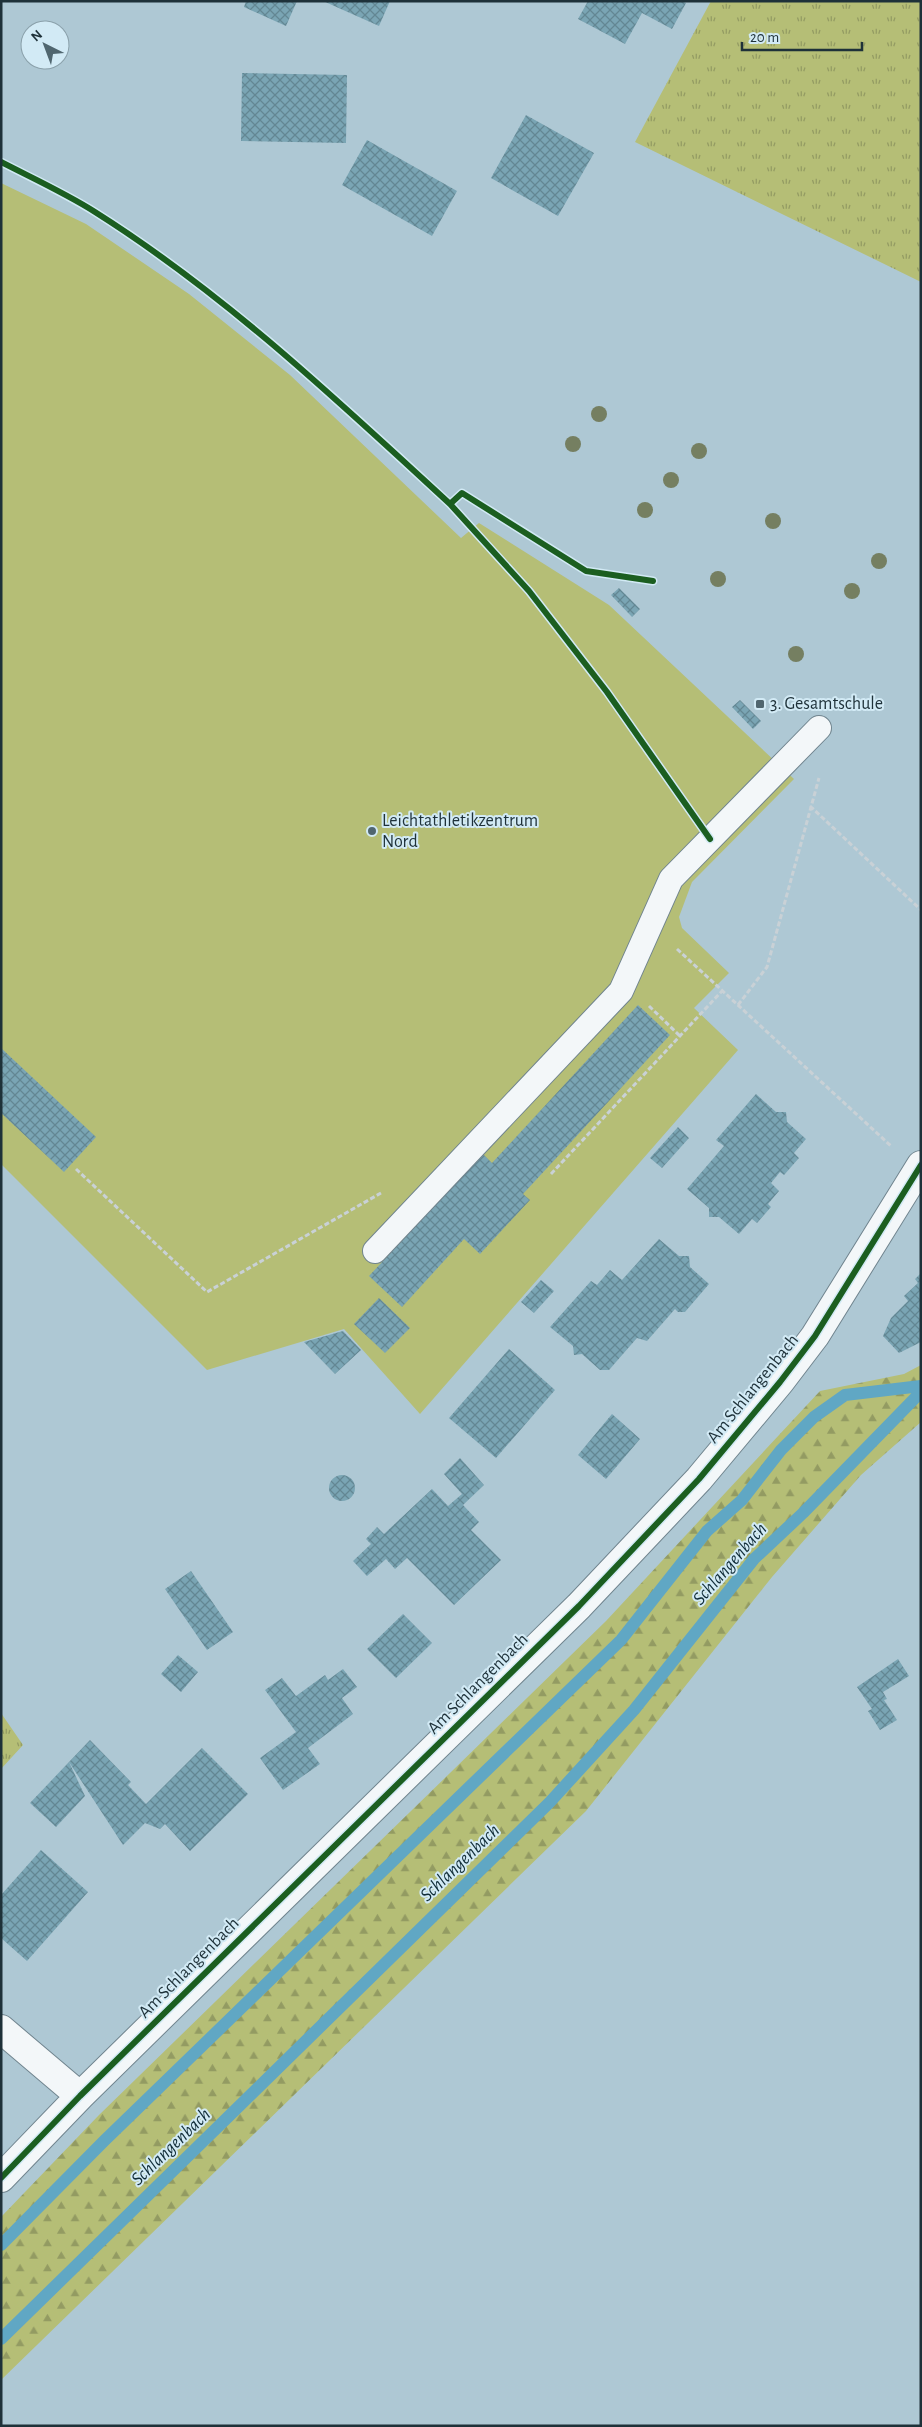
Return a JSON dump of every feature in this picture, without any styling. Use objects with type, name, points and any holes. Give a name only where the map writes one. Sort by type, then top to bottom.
[{"type":"street","name":"Am Schlangenbach","points":[[1,2178],[80,2096],[579,1606],[698,1479],[780,1382],[815,1336],[919,1168]]},
{"type":"street","points":[[1,2029],[80,2096]]},
{"type":"lane","points":[[375,1251],[622,991],[670,879],[820,728]]},
{"type":"path","points":[[738,1005],[767,967],[819,776]]},
{"type":"path","points":[[810,806],[921,910]]},
{"type":"path","points":[[651,924],[722,991],[919,1168]]},
{"type":"path","points":[[624,984],[680,1036]]},
{"type":"path","points":[[552,1174],[722,991]]},
{"type":"path","points":[[76,1170],[207,1292],[390,1189]]},
{"type":"green space","points":[[711,1],[921,1],[921,282],[635,142]]},
{"type":"green space","name":"Leichtathletikzentrum Nord","points":[[1,183],[86,224],[189,294],[290,375],[461,538],[479,523],[609,605],[794,779],[692,882],[679,917],[682,928],[729,973],[694,1008],[738,1050],[420,1414],[344,1329],[207,1370],[1,1164]]},
{"type":"green space","points":[[921,1365],[921,1422],[861,1475],[772,1577],[586,1811],[1,2380],[1,2217],[99,2115],[606,1621],[820,1391],[904,1374]]},
{"type":"green space","points":[[1,1713],[23,1745],[1,1769]]},
{"type":"building","points":[[246,1],[297,1],[286,26],[244,7]]},
{"type":"building","points":[[323,1],[390,1],[379,26]]},
{"type":"building","points":[[588,1],[682,1],[686,3],[672,29],[642,13],[625,44],[578,19]]},
{"type":"building","points":[[242,73],[347,75],[346,143],[241,141]]},
{"type":"building","points":[[526,115],[594,153],[558,216],[491,178]]},
{"type":"building","points":[[367,140],[457,191],[432,236],[342,185]]},
{"type":"building","points":[[619,588],[640,609],[632,617],[611,595]]},
{"type":"building","points":[[740,700],[761,721],[753,729],[732,707]]},
{"type":"building","points":[[638,1005],[670,1035],[523,1194],[530,1200],[480,1254],[464,1239],[402,1307],[369,1276],[483,1154],[492,1163]]},
{"type":"building","points":[[1,1048],[96,1137],[64,1172],[1,1113]]},
{"type":"building","points":[[756,1094],[776,1112],[786,1112],[787,1122],[806,1139],[794,1153],[799,1158],[784,1175],[780,1172],[771,1183],[779,1191],[768,1204],[771,1207],[757,1223],[752,1219],[739,1234],[719,1217],[709,1217],[709,1208],[687,1189],[724,1146],[716,1140]]},
{"type":"building","points":[[678,1127],[689,1138],[662,1168],[650,1158]]},
{"type":"building","points":[[659,1239],[679,1256],[689,1256],[690,1267],[709,1284],[685,1312],[678,1312],[675,1309],[647,1341],[637,1338],[609,1370],[600,1370],[582,1354],[574,1355],[573,1346],[550,1327],[591,1281],[597,1285],[610,1270],[622,1280]]},
{"type":"building","points":[[921,1273],[921,1342],[899,1353],[883,1336],[891,1318],[908,1301],[904,1296],[918,1283],[915,1279]]},
{"type":"building","points":[[541,1280],[554,1291],[534,1313],[521,1302]]},
{"type":"building","points":[[379,1298],[410,1328],[385,1353],[354,1324]]},
{"type":"building","points":[[343,1331],[361,1350],[335,1374],[304,1342]]},
{"type":"building","points":[[509,1349],[555,1390],[496,1458],[449,1418]]},
{"type":"building","points":[[612,1414],[640,1439],[606,1479],[578,1455]]},
{"type":"building","points":[[460,1458],[484,1485],[463,1505],[479,1522],[471,1530],[501,1560],[454,1605],[407,1558],[395,1569],[386,1559],[367,1576],[353,1561],[371,1544],[366,1539],[377,1527],[384,1534],[432,1489],[448,1506],[462,1494],[444,1474]]},
{"type":"building","points":[[342,1475],[351,1479],[355,1488],[351,1497],[342,1501],[333,1497],[329,1488],[333,1479]]},
{"type":"building","points":[[191,1571],[233,1632],[207,1650],[165,1589]]},
{"type":"building","points":[[403,1614],[432,1643],[396,1678],[367,1649]]},
{"type":"building","points":[[178,1655],[198,1672],[181,1692],[161,1674]]},
{"type":"building","points":[[898,1659],[909,1676],[883,1692],[887,1699],[884,1700],[897,1720],[880,1730],[868,1711],[872,1709],[857,1687]]},
{"type":"building","points":[[343,1669],[357,1687],[342,1698],[353,1714],[308,1748],[320,1764],[283,1790],[260,1758],[296,1732],[265,1690],[282,1678],[296,1696],[325,1675],[328,1680]]},
{"type":"building","points":[[90,1740],[131,1782],[128,1785],[146,1804],[202,1748],[248,1794],[190,1851],[165,1824],[160,1829],[145,1823],[123,1845],[69,1762]]},
{"type":"building","points":[[69,1762],[85,1796],[56,1827],[30,1803]]},
{"type":"building","points":[[41,1850],[88,1892],[27,1961],[1,1938],[1,1895]]},
{"type":"waterway","name":"Schlangenbach","points":[[1,2245],[104,2141],[621,1640],[707,1531],[742,1500],[781,1450],[814,1417],[845,1395],[921,1386]]},
{"type":"waterway","name":"Schlangenbach","points":[[1,2339],[550,1802],[634,1710],[754,1559],[803,1513],[921,1392]]},
{"type":"cycle path","points":[[1,162],[95,212],[143,244],[235,313],[365,426],[450,504],[462,493],[586,571],[653,581]]},
{"type":"cycle path","points":[[450,504],[529,591],[607,692],[710,839]]},
{"type":"cycle path","points":[[1,2178],[80,2096],[579,1606],[699,1479],[780,1382],[815,1336],[921,1165]]},
{"type":"place","name":"3. Gesamtschule","points":[[760,704]]},
{"type":"place","name":"Leichtathletikzentrum Nord","points":[[372,831]]}]
